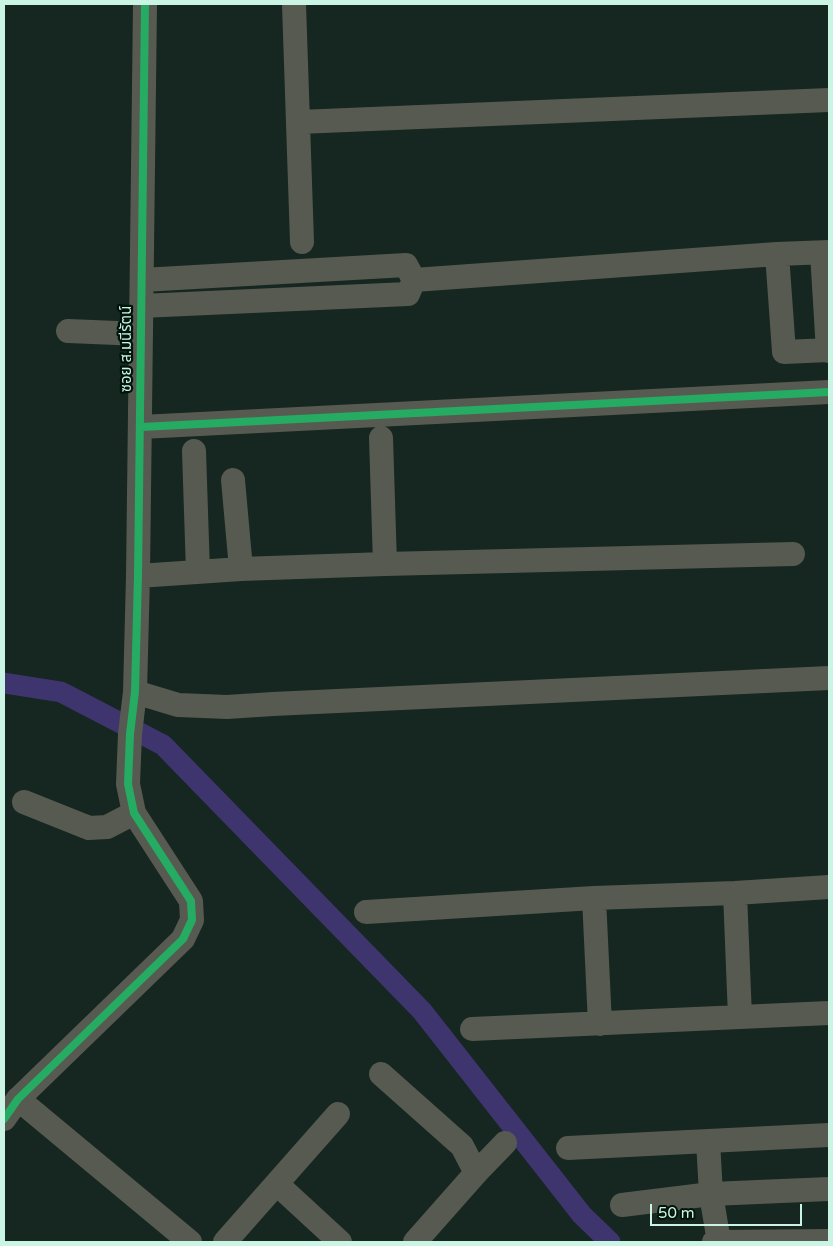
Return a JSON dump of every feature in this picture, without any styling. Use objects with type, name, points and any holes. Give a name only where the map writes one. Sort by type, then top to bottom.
[{"type":"street","name":"ซอย ส.มนีรัตน์","points":[[134,813],[128,784],[128,763],[135,693],[138,576],[145,4]]},
{"type":"street","points":[[294,4],[302,242]]},
{"type":"street","points":[[299,122],[829,100]]},
{"type":"street","points":[[414,280],[778,254],[826,252],[829,350],[784,352],[778,254]]},
{"type":"street","points":[[142,280],[406,265],[414,280]]},
{"type":"street","points":[[141,306],[408,294],[414,280]]},
{"type":"street","points":[[68,331],[141,334]]},
{"type":"street","points":[[141,428],[829,392]]},
{"type":"street","points":[[381,438],[385,564]]},
{"type":"street","points":[[194,451],[198,572]]},
{"type":"street","points":[[233,480],[241,569]]},
{"type":"street","points":[[138,576],[241,569],[385,564],[792,554]]},
{"type":"street","points":[[135,693],[178,705],[227,708],[293,703],[829,678]]},
{"type":"street","points":[[4,1119],[18,1100],[183,938],[192,920],[191,900],[134,813],[107,828],[89,828],[24,802]]},
{"type":"street","points":[[366,912],[594,898],[735,893],[829,887]]},
{"type":"street","points":[[735,893],[740,1017]]},
{"type":"street","points":[[594,898],[600,1024]]},
{"type":"street","points":[[472,1029],[829,1013]]},
{"type":"street","points":[[381,1074],[462,1146],[476,1173]]},
{"type":"street","points":[[18,1100],[190,1242]]},
{"type":"street","points":[[225,1242],[338,1114]]},
{"type":"street","points":[[568,1148],[829,1135]]},
{"type":"street","points":[[708,1141],[711,1194],[719,1242]]},
{"type":"street","points":[[415,1242],[505,1143]]},
{"type":"street","points":[[277,1184],[340,1242]]},
{"type":"street","points":[[622,1205],[711,1194],[829,1189]]},
{"type":"street","points":[[714,1242],[829,1241]]},
{"type":"waterway","points":[[4,683],[61,692],[163,745],[422,1011],[582,1215],[610,1242]]},
{"type":"cycle path","points":[[4,1119],[18,1099],[183,939],[192,920],[191,901],[134,813],[128,784],[130,734],[135,692],[138,576],[145,4]]},
{"type":"cycle path","points":[[141,427],[829,392]]}]
